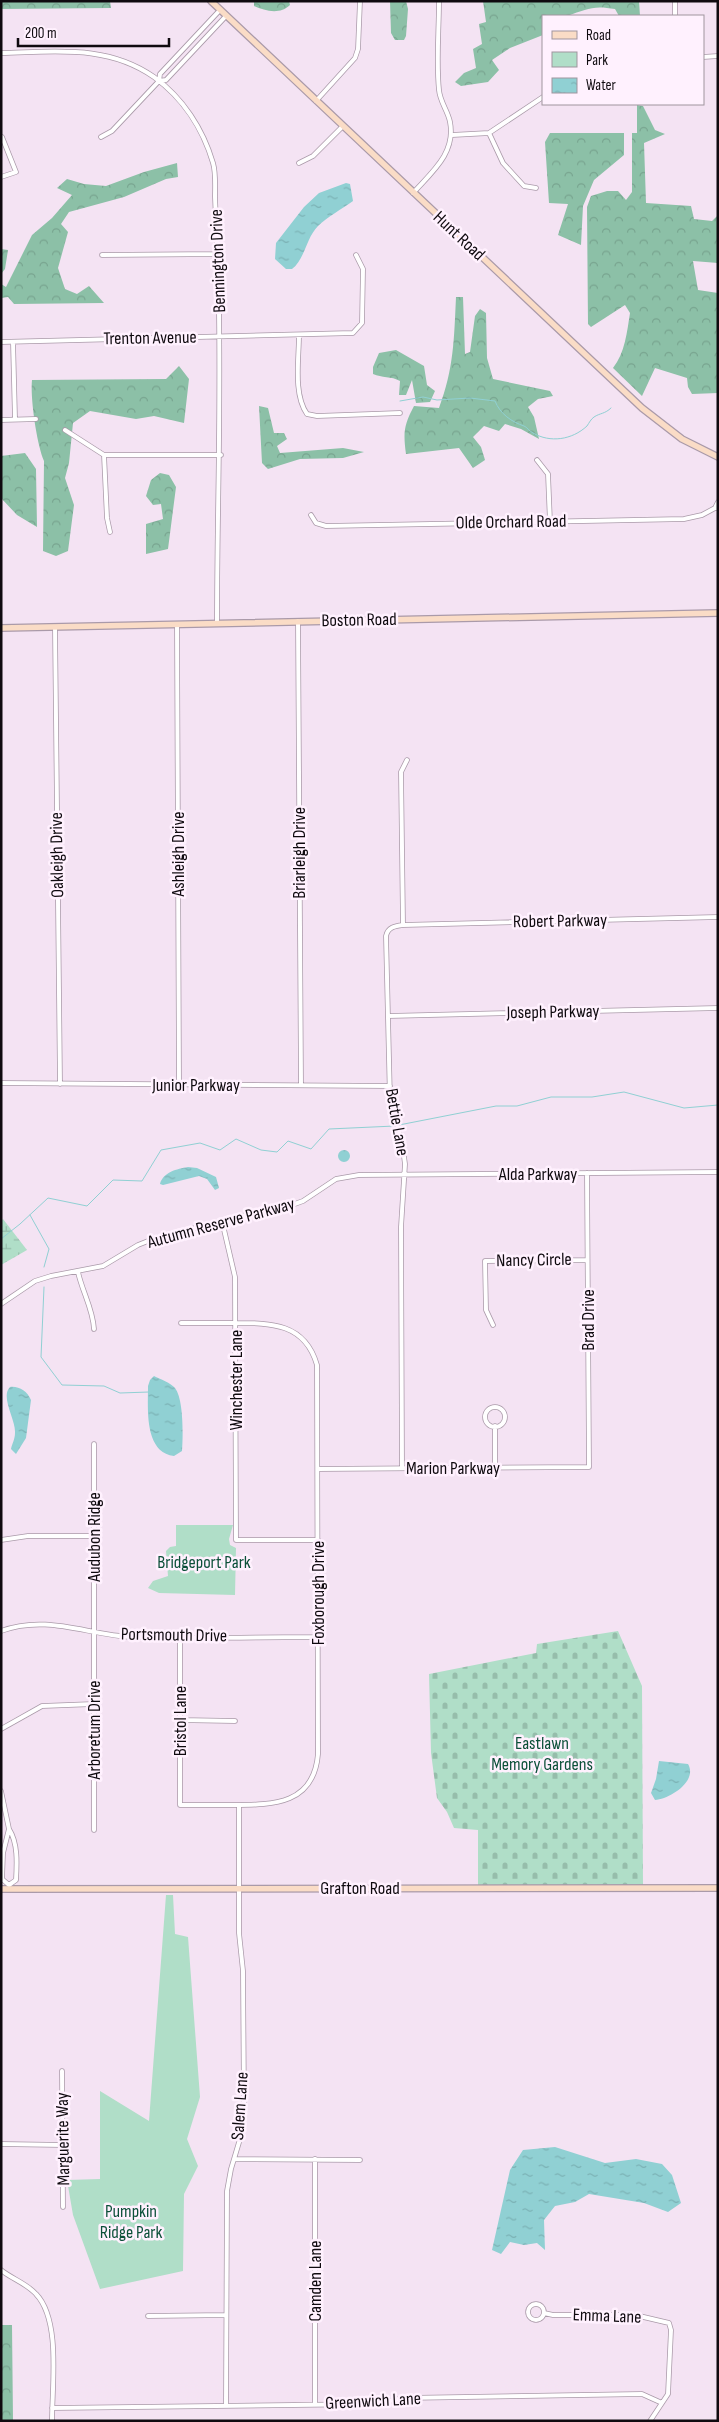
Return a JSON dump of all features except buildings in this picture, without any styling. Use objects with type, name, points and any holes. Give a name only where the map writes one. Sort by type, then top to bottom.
[{"type":"street","name":"Hunt Road","points":[[211,1],[342,127],[653,418],[682,440],[718,457]]},
{"type":"street","points":[[316,101],[355,58],[358,49],[360,1]]},
{"type":"street","points":[[413,193],[446,157],[452,135],[450,120],[442,104],[439,89],[439,1]]},
{"type":"street","points":[[675,1],[675,15]]},
{"type":"street","points":[[101,137],[112,131],[159,81],[160,74],[220,10]]},
{"type":"street","points":[[159,81],[166,80],[226,16]]},
{"type":"street","name":"Bennington Drive","points":[[1,52],[79,52],[105,54],[124,60],[159,81],[187,109],[203,135],[214,165],[221,337],[220,455],[216,517],[217,623]]},
{"type":"street","points":[[704,57],[718,56]]},
{"type":"street","points":[[452,135],[489,133],[542,98]]},
{"type":"street","points":[[299,163],[313,156],[342,127]]},
{"type":"street","points":[[489,133],[503,163],[524,186],[536,188]]},
{"type":"street","points":[[1,178],[16,172],[2,137]]},
{"type":"street","points":[[102,255],[218,254]]},
{"type":"street","name":"Trenton Avenue","points":[[1,342],[353,333],[362,323],[363,270],[356,255]]},
{"type":"street","points":[[299,335],[299,395],[301,405],[307,414],[317,416],[400,413]]},
{"type":"street","points":[[13,342],[15,420]]},
{"type":"street","points":[[1,420],[36,419]]},
{"type":"street","points":[[65,430],[104,456],[220,455]]},
{"type":"street","points":[[104,456],[106,518],[110,532]]},
{"type":"street","points":[[537,460],[548,474],[550,522]]},
{"type":"street","name":"Olde Orchard Road","points":[[311,515],[316,524],[326,526],[684,519],[702,515],[716,508],[718,502]]},
{"type":"street","name":"Boston Road","points":[[1,628],[718,612]]},
{"type":"street","name":"Briarleigh Drive","points":[[298,622],[300,1085]]},
{"type":"street","name":"Ashleigh Drive","points":[[177,624],[179,1085]]},
{"type":"street","name":"Oakleigh Drive","points":[[55,627],[60,1084]]},
{"type":"street","points":[[403,925],[401,772],[408,760]]},
{"type":"street","name":"Robert Parkway","points":[[403,925],[718,917]]},
{"type":"street","name":"Bettie Lane","points":[[402,1468],[401,1228],[404,1153],[392,1110],[390,1086],[386,936],[392,927],[403,925]]},
{"type":"street","name":"Joseph Parkway","points":[[388,1016],[718,1008]]},
{"type":"street","name":"Junior Parkway","points":[[1,1084],[390,1086]]},
{"type":"street","name":"Alda Parkway","points":[[359,1174],[718,1172]]},
{"type":"street","name":"Brad Drive","points":[[586,1173],[589,1467]]},
{"type":"street","name":"Autumn Reserve Parkway","points":[[1,1304],[35,1281],[103,1266],[138,1245],[152,1239],[246,1215],[270,1213],[296,1204],[336,1179],[359,1174]]},
{"type":"street","name":"Winchester Lane","points":[[222,1221],[235,1271],[236,1540],[318,1540]]},
{"type":"street","name":"Nancy Circle","points":[[492,1325],[486,1310],[486,1261],[587,1260]]},
{"type":"street","points":[[78,1272],[83,1292],[93,1315],[94,1329]]},
{"type":"street","name":"Foxborough Drive","points":[[180,1805],[267,1805],[288,1800],[306,1786],[315,1772],[318,1754],[318,1374],[311,1352],[298,1335],[285,1328],[270,1324],[181,1324]]},
{"type":"street","points":[[495,1407],[503,1412],[504,1418],[501,1424],[495,1426],[489,1425],[485,1416],[489,1408],[495,1407]]},
{"type":"street","points":[[495,1426],[495,1468]]},
{"type":"street","name":"Audubon Ridge","points":[[94,1444],[94,1630]]},
{"type":"street","name":"Marion Parkway","points":[[318,1469],[589,1467]]},
{"type":"street","points":[[1,1540],[28,1536],[94,1536]]},
{"type":"street","name":"Portsmouth Drive","points":[[1,1631],[26,1624],[44,1623],[133,1637],[318,1637]]},
{"type":"street","name":"Arboretum Drive","points":[[94,1630],[94,1830]]},
{"type":"street","name":"Bristol Lane","points":[[180,1637],[180,1805]]},
{"type":"street","points":[[1,1729],[42,1706],[94,1704]]},
{"type":"street","points":[[180,1720],[235,1721]]},
{"type":"street","points":[[1,1791],[9,1829],[14,1842],[16,1865],[16,1880],[9,1887],[2,1879],[3,1852],[9,1829]]},
{"type":"street","name":"Salem Lane","points":[[226,2405],[227,2191],[240,2139],[244,2107],[243,1971],[239,1933],[239,1805]]},
{"type":"street","name":"Grafton Road","points":[[1,1889],[9,1887],[718,1888]]},
{"type":"street","name":"Marguerite Way","points":[[62,2071],[63,2207]]},
{"type":"street","points":[[1,2144],[63,2145]]},
{"type":"street","points":[[234,2159],[360,2160]]},
{"type":"street","name":"Camden Lane","points":[[315,2159],[315,2404]]},
{"type":"street","points":[[1,2270],[34,2292],[48,2313],[52,2331],[52,2421]]},
{"type":"street","name":"Emma Lane","points":[[538,2304],[543,2308],[544,2313],[540,2320],[535,2321],[528,2316],[528,2311],[532,2305],[538,2304]]},
{"type":"street","name":"Emma Lane","points":[[544,2313],[553,2315],[635,2315],[669,2322],[671,2330],[668,2394],[662,2403]]},
{"type":"street","points":[[148,2316],[226,2315]]},
{"type":"street","name":"Greenwich Lane","points":[[52,2408],[374,2404],[404,2398],[642,2394],[662,2403]]},
{"type":"street","points":[[650,2421],[662,2403]]},
{"type":"green space","points":[[1,1],[110,1],[111,8],[1,9]]},
{"type":"green space","points":[[254,1],[289,1],[290,5],[282,10],[272,11],[254,6]]},
{"type":"green space","points":[[390,1],[406,1],[408,9],[404,40],[395,40],[391,33]]},
{"type":"green space","points":[[483,1],[639,1],[640,15],[618,15],[615,9],[601,7],[590,8],[570,15],[542,15],[542,35],[510,48],[492,60],[499,70],[488,82],[461,86],[455,82],[464,73],[476,68],[473,49],[482,44],[479,24],[486,22]]},
{"type":"green space","points":[[637,105],[643,106],[655,130],[665,134],[644,143],[646,203],[691,206],[694,219],[712,221],[718,215],[718,263],[693,261],[698,290],[718,293],[718,393],[692,394],[688,387],[687,378],[655,368],[642,396],[613,368],[623,349],[626,335],[630,313],[625,305],[591,327],[588,324],[587,207],[591,196],[607,191],[618,191],[626,200],[632,192],[632,133],[637,133]]},
{"type":"green space","points":[[550,133],[624,133],[624,155],[594,180],[583,206],[581,245],[558,235],[568,204],[549,203],[545,142]]},
{"type":"green space","points":[[177,163],[178,177],[166,179],[124,197],[69,212],[61,224],[68,232],[58,268],[65,289],[77,294],[89,286],[104,303],[14,304],[8,297],[1,298],[1,284],[6,287],[32,235],[52,218],[72,195],[57,188],[67,179],[84,184],[106,186],[144,172]]},
{"type":"green space","points":[[1,249],[8,250],[5,269],[1,274]]},
{"type":"green space","points":[[456,297],[463,297],[465,354],[470,352],[475,316],[480,309],[486,313],[487,358],[493,379],[550,391],[553,396],[538,399],[528,407],[534,417],[539,439],[521,429],[505,424],[499,431],[484,426],[473,437],[481,447],[485,460],[473,468],[459,448],[406,454],[405,446],[405,429],[414,406],[439,408],[448,380],[455,326]]},
{"type":"green space","points":[[396,350],[424,366],[427,385],[435,391],[430,402],[416,403],[412,380],[406,395],[399,395],[400,381],[373,374],[373,367],[379,353]]},
{"type":"green space","points":[[179,366],[189,379],[184,423],[154,416],[136,419],[90,411],[73,423],[69,463],[65,478],[74,505],[68,551],[56,556],[43,551],[44,461],[35,421],[32,380],[166,379]]},
{"type":"green space","points":[[259,406],[268,408],[274,433],[284,433],[287,439],[277,446],[280,453],[343,448],[364,452],[343,458],[300,459],[268,469],[262,463]]},
{"type":"green space","points":[[25,453],[36,469],[37,527],[17,515],[1,498],[1,456]]},
{"type":"green space","points":[[160,473],[169,475],[176,487],[168,549],[146,554],[146,524],[163,519],[161,504],[153,505],[146,496],[151,480]]},
{"type":"green space","points":[[3,1219],[27,1250],[1,1265],[1,1221]]},
{"type":"green space","name":"Bridgeport Park","points":[[176,1525],[233,1525],[229,1539],[230,1545],[236,1548],[235,1595],[159,1593],[148,1588],[153,1581],[168,1576],[166,1551],[170,1547],[176,1546]]},
{"type":"green space","name":"Eastlawn Memory Gardens","points":[[618,1631],[642,1686],[643,1888],[478,1888],[478,1830],[454,1828],[447,1812],[437,1798],[431,1753],[429,1674],[536,1653],[537,1644]]},
{"type":"green space","name":"Pumpkin Ridge Park","points":[[166,1895],[173,1895],[175,1934],[188,1937],[200,2097],[187,2139],[198,2166],[184,2194],[183,2271],[100,2289],[73,2215],[67,2180],[100,2179],[100,2091],[149,2121]]},
{"type":"green space","points":[[1,2325],[12,2325],[13,2421],[1,2421]]},
{"type":"water","points":[[346,183],[350,184],[353,201],[318,226],[311,236],[300,260],[292,269],[286,269],[275,259],[276,243],[304,207],[319,193]]},
{"type":"water","points":[[342,1150],[346,1150],[350,1156],[346,1162],[342,1162],[338,1158],[338,1154]]},
{"type":"water","points":[[188,1167],[197,1168],[216,1177],[219,1188],[215,1190],[207,1179],[199,1176],[163,1185],[160,1184],[167,1174]]},
{"type":"water","points":[[154,1376],[173,1386],[180,1401],[183,1437],[182,1451],[174,1456],[164,1453],[157,1447],[150,1428],[148,1386]]},
{"type":"water","points":[[10,1387],[17,1387],[22,1390],[31,1400],[26,1438],[16,1454],[11,1449],[15,1437],[15,1428],[7,1403],[7,1391]]},
{"type":"water","points":[[659,1761],[688,1764],[690,1770],[686,1783],[681,1788],[675,1793],[655,1800],[651,1793]]},
{"type":"water","points":[[555,2147],[605,2163],[636,2159],[662,2164],[672,2175],[681,2203],[668,2212],[644,2203],[589,2194],[575,2202],[555,2206],[544,2220],[545,2250],[537,2243],[524,2245],[510,2242],[501,2254],[492,2250],[510,2170],[523,2150]]},
{"type":"waterway","points":[[400,401],[423,397],[437,400],[470,398],[495,401],[503,414],[511,420],[540,436],[554,439],[568,437],[581,431],[594,417],[611,408]]},
{"type":"waterway","points":[[399,1125],[496,1106],[517,1106],[551,1097],[592,1097],[624,1092],[684,1108],[718,1105]]},
{"type":"waterway","points":[[1,1239],[48,1198],[87,1206],[113,1180],[142,1181],[161,1150],[200,1143],[220,1150],[236,1139],[261,1150],[277,1152],[288,1141],[311,1149],[329,1129],[395,1126]]},
{"type":"waterway","points":[[30,1215],[49,1249],[44,1267]]},
{"type":"waterway","points":[[44,1287],[41,1357],[62,1385],[104,1386],[120,1393],[149,1392]]}]
